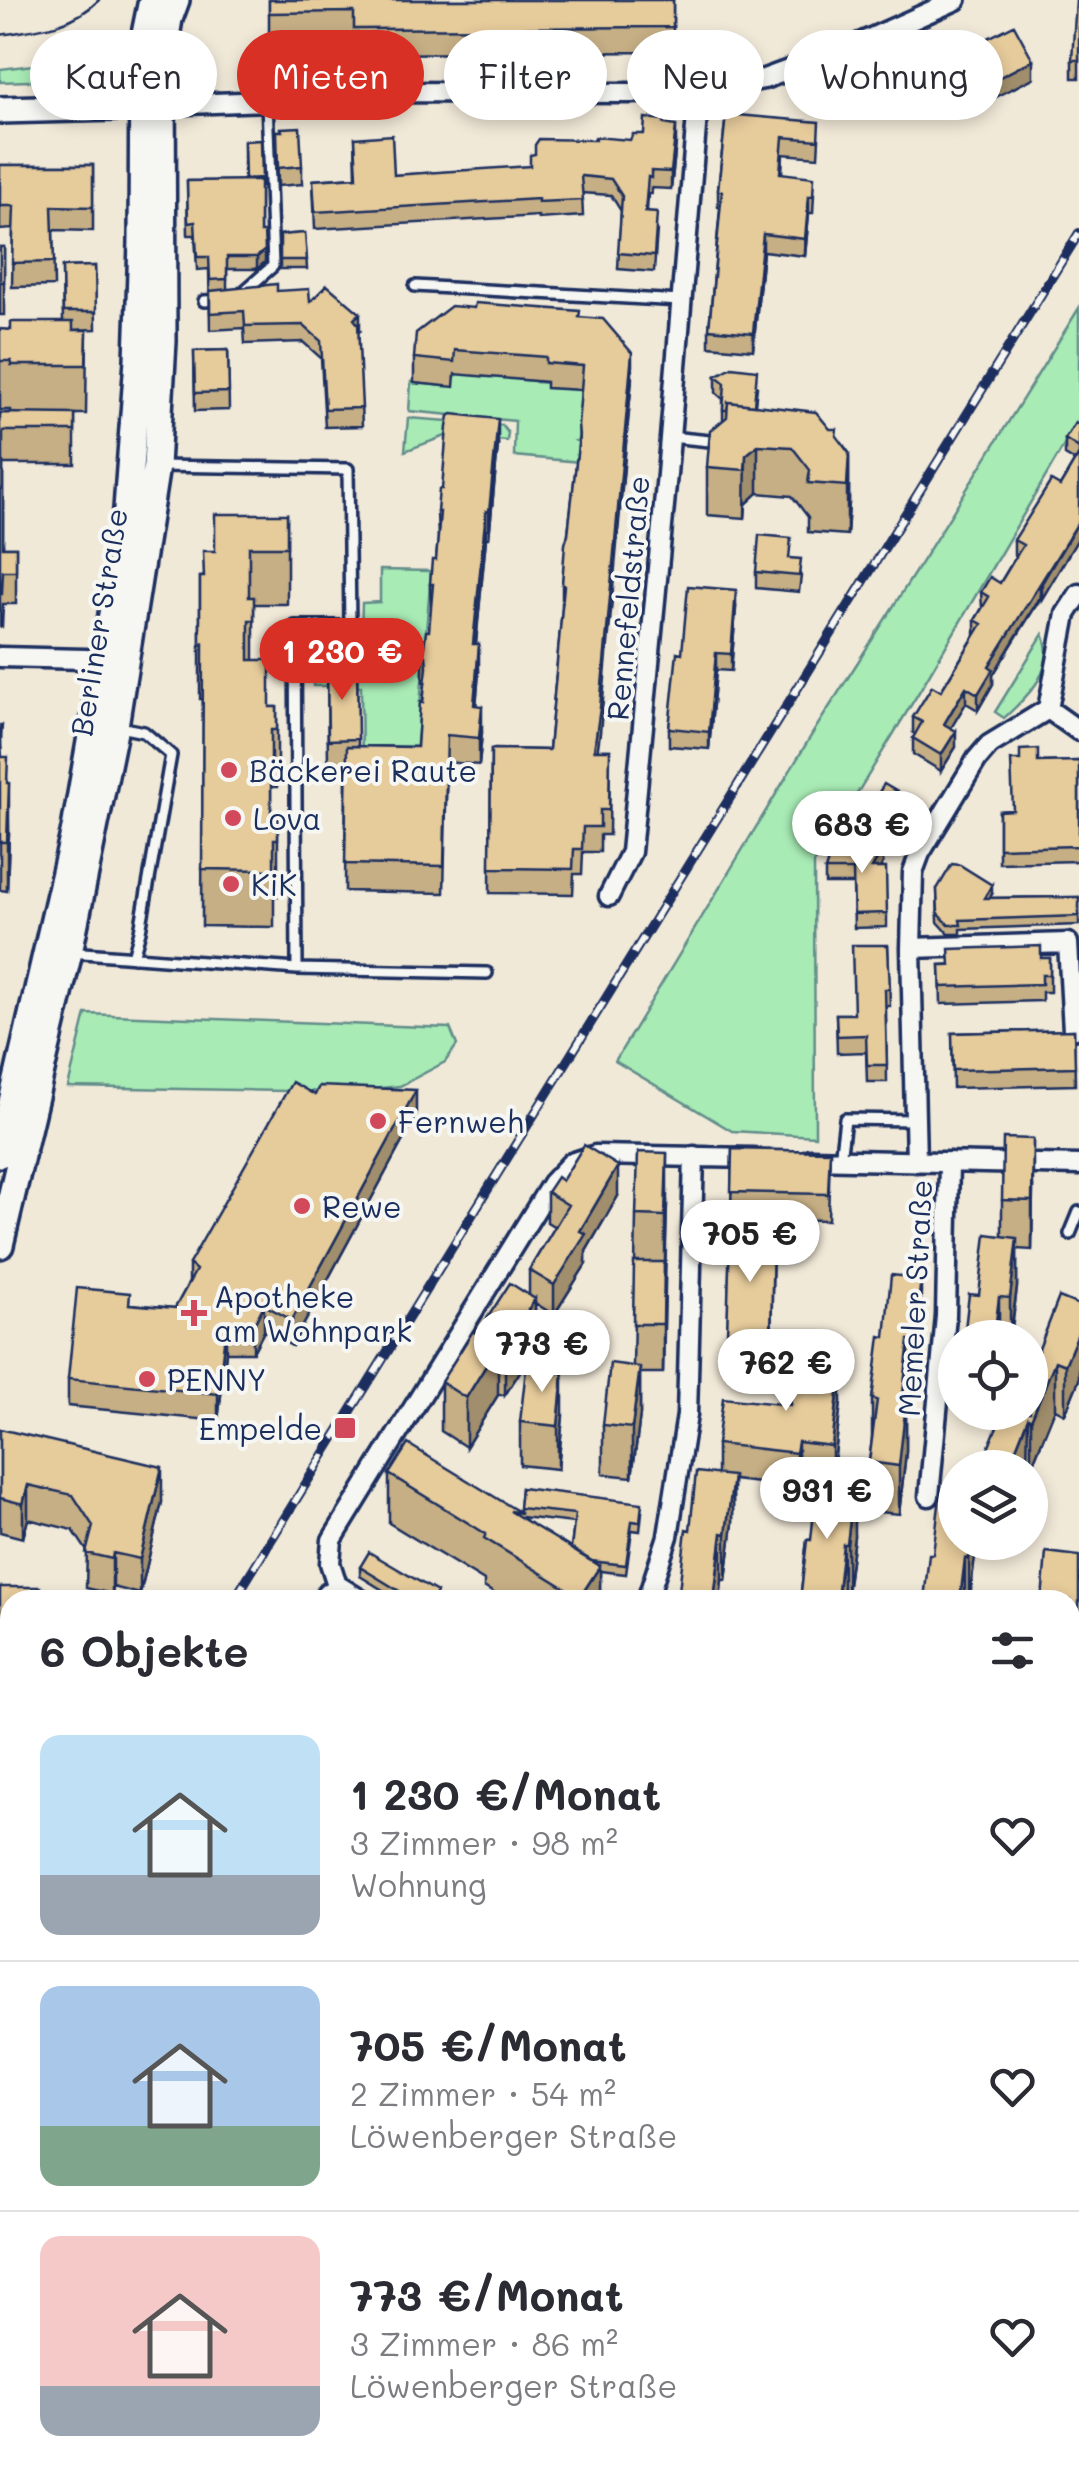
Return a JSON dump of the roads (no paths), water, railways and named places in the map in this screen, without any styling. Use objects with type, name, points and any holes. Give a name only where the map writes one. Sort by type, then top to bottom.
[{"type":"street","name":"Berliner Straße","points":[[144,30],[152,0]]},
{"type":"street","name":"Berliner Straße","points":[[167,30],[176,0]]},
{"type":"street","points":[[764,78],[849,48],[956,0]]},
{"type":"street","points":[[424,92],[627,92]]},
{"type":"street","points":[[0,110],[30,109]]},
{"type":"street","name":"Berliner Straße","points":[[0,1245],[115,663],[163,341],[153,120]]},
{"type":"street","name":"Rennefeldstraße","points":[[609,896],[631,852],[697,120]]},
{"type":"street","points":[[916,1162],[911,948],[914,872],[920,854],[989,745],[1048,709],[1066,614],[1079,594]]},
{"type":"street","points":[[0,657],[115,663]]},
{"type":"street","points":[[1048,709],[1079,731]]},
{"type":"street","points":[[911,948],[1074,943],[1073,1030]]},
{"type":"street","name":"Berliner Straße","points":[[0,1154],[58,951]]},
{"type":"street","points":[[344,1590],[336,1585],[330,1563],[332,1540],[552,1183],[571,1163],[595,1155],[780,1158]]},
{"type":"street","points":[[650,1590],[668,1536],[688,1415],[694,1156]]},
{"type":"street","points":[[800,1159],[1079,1165]]},
{"type":"street","name":"Memeler Straße","points":[[929,1496],[946,1316],[949,1162]]},
{"type":"lane","points":[[204,301],[235,299],[273,266],[268,120]]},
{"type":"lane","points":[[415,286],[681,301]]},
{"type":"lane","points":[[670,437],[726,443]]},
{"type":"lane","points":[[143,465],[348,468],[350,626],[294,626],[297,969]]},
{"type":"lane","points":[[104,724],[144,732],[171,755],[133,957]]},
{"type":"lane","points":[[58,951],[297,969],[487,973]]},
{"type":"lane","points":[[840,1160],[845,1119],[915,1120]]},
{"type":"lane","points":[[1070,1234],[1079,1212]]},
{"type":"lane","points":[[323,1590],[336,1585]]},
{"type":"tram line","points":[[0,35],[65,22],[99,0]]},
{"type":"railway","points":[[240,1590],[1079,233]]},
{"type":"place","name":"Bäckerei Raute","points":[[229,770]]},
{"type":"place","name":"Lova","points":[[233,818]]},
{"type":"place","name":"KiK","points":[[231,884]]},
{"type":"place","name":"Fernweh","points":[[378,1121]]},
{"type":"place","name":"Rewe","points":[[302,1206]]},
{"type":"place","name":"Apotheke am Wohnpark","points":[[194,1313]]},
{"type":"place","name":"PENNY","points":[[147,1379]]},
{"type":"place","name":"Empelde","points":[[345,1428]]}]
